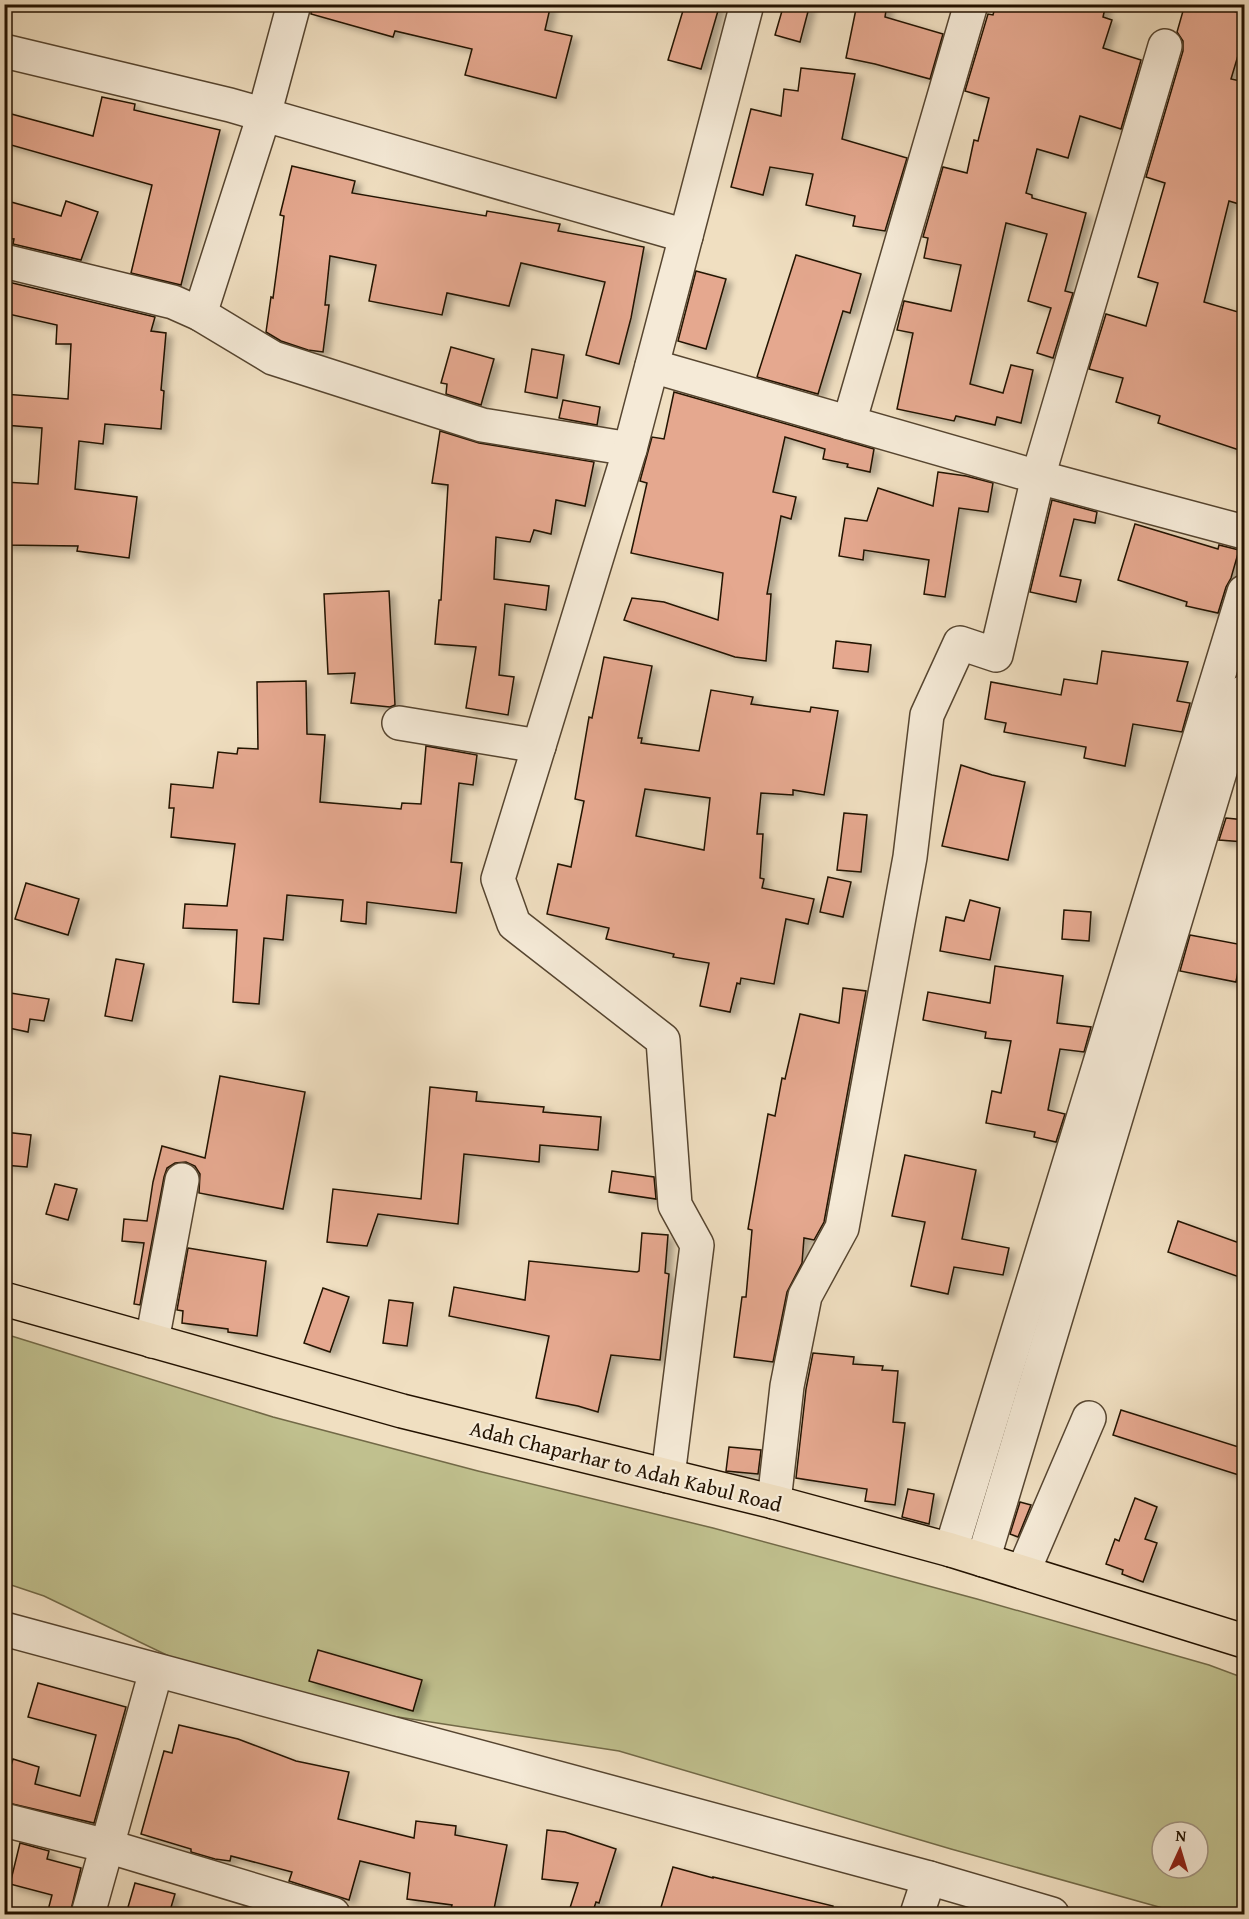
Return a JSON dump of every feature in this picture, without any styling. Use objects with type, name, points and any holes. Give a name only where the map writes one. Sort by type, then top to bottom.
[{"type":"main road","name":"Adah Chaparhar to Adah Kabul Road","points":[[4,1299],[402,1411],[774,1502],[951,1550],[1245,1641]]},
{"type":"street","points":[[200,314],[264,115],[294,4]]},
{"type":"street","points":[[668,1476],[697,1245],[675,1205],[663,1040],[514,924],[498,879],[630,449],[747,4]]},
{"type":"street","points":[[849,423],[971,4]]},
{"type":"street","points":[[774,1502],[787,1386],[805,1296],[842,1228],[910,857],[927,715],[960,643],[996,655],[1038,477],[1166,46]]},
{"type":"street","points":[[4,51],[264,115],[686,236]]},
{"type":"street","points":[[4,261],[173,302],[200,314],[273,358],[482,425],[630,449]]},
{"type":"street","points":[[652,366],[1038,477],[1245,532]]},
{"type":"street","points":[[983,1560],[1237,695],[1245,592]]},
{"type":"street","points":[[951,1550],[1237,695]]},
{"type":"street","points":[[399,723],[539,746]]},
{"type":"street","points":[[152,1341],[182,1180]]},
{"type":"street","points":[[1023,1572],[1089,1418]]},
{"type":"street","points":[[4,1629],[929,1878],[1052,1914]]},
{"type":"street","points":[[88,1914],[156,1671]]},
{"type":"street","points":[[4,1820],[107,1846],[333,1914]]},
{"type":"street","points":[[917,1914],[929,1878]]},
{"type":"green space","points":[[5,1334],[273,1417],[478,1471],[713,1528],[977,1599],[1209,1665],[1244,1678],[1244,1914],[1184,1914],[951,1849],[619,1751],[385,1715],[175,1659],[44,1596],[5,1583]]},
{"type":"building","points":[[312,4],[551,4],[545,30],[572,36],[556,98],[465,75],[472,49],[395,31],[393,37],[311,14]]},
{"type":"building","points":[[685,4],[720,4],[701,69],[668,60]]},
{"type":"building","points":[[784,4],[810,4],[800,42],[775,35]]},
{"type":"building","points":[[857,4],[887,4],[885,17],[943,34],[930,79],[846,58]]},
{"type":"building","points":[[996,4],[1106,4],[1103,17],[1112,20],[1103,48],[1141,60],[1121,129],[1080,116],[1068,158],[1037,149],[1026,193],[1032,195],[1032,198],[1086,213],[1065,291],[1073,293],[1053,358],[1037,353],[1051,308],[1028,301],[1047,234],[1006,223],[970,384],[1003,393],[1011,365],[1033,370],[1021,423],[997,417],[995,425],[956,416],[954,421],[897,409],[913,333],[897,330],[904,301],[951,311],[961,265],[924,258],[928,238],[923,237],[943,167],[967,173],[974,140],[978,141],[989,98],[965,91],[988,14],[993,15]]},
{"type":"building","points":[[1185,4],[1230,4],[1229,10],[1245,14],[1245,32],[1231,79],[1245,82],[1245,203],[1229,201],[1204,302],[1245,314],[1245,452],[1158,423],[1160,416],[1116,402],[1123,378],[1089,369],[1106,314],[1146,326],[1158,283],[1138,277],[1165,183],[1146,177],[1183,51],[1183,41],[1177,32]]},
{"type":"building","points":[[801,68],[855,74],[842,139],[907,158],[885,231],[853,226],[855,216],[806,205],[813,174],[770,167],[763,195],[731,187],[751,109],[781,116],[784,89],[798,91]]},
{"type":"building","points":[[102,97],[135,104],[134,110],[220,130],[181,285],[131,273],[152,185],[4,143],[4,112],[93,136]]},
{"type":"building","points":[[292,166],[355,181],[352,193],[486,216],[487,211],[560,224],[558,231],[644,247],[631,318],[619,364],[586,355],[605,282],[521,263],[509,306],[447,293],[442,315],[369,301],[376,265],[330,256],[325,305],[329,305],[323,352],[308,350],[281,341],[266,332],[284,216],[280,215]]},
{"type":"building","points":[[4,200],[61,216],[66,201],[98,212],[81,260],[13,244],[14,239],[4,238]]},
{"type":"building","points":[[796,255],[861,274],[850,313],[843,311],[818,394],[757,377]]},
{"type":"building","points":[[696,271],[726,279],[706,349],[678,341]]},
{"type":"building","points":[[4,281],[155,317],[151,331],[166,333],[161,390],[164,391],[161,429],[105,424],[103,444],[79,441],[75,489],[137,497],[129,558],[77,551],[78,546],[4,545],[4,482],[38,484],[42,428],[4,425],[4,394],[68,399],[71,344],[56,344],[57,325],[4,313]]},
{"type":"building","points":[[451,347],[494,359],[481,405],[446,394],[447,384],[441,383]]},
{"type":"building","points":[[532,349],[564,355],[557,398],[525,392]]},
{"type":"building","points":[[674,392],[874,449],[870,472],[847,467],[848,464],[823,459],[825,449],[785,437],[773,492],[796,497],[791,519],[781,516],[767,594],[771,594],[766,661],[735,657],[624,620],[632,598],[664,602],[718,620],[723,573],[631,553],[647,483],[640,481],[652,437],[664,439]]},
{"type":"building","points":[[563,400],[600,407],[597,425],[559,418]]},
{"type":"building","points":[[440,431],[479,443],[594,462],[585,506],[556,500],[551,534],[534,530],[530,542],[496,537],[494,579],[549,586],[546,610],[505,604],[499,675],[514,677],[508,715],[466,708],[476,647],[435,644],[439,600],[441,600],[448,485],[432,483]]},
{"type":"building","points":[[938,472],[993,483],[988,512],[959,508],[945,597],[924,594],[929,560],[864,550],[863,560],[839,556],[845,518],[867,521],[878,488],[933,506]]},
{"type":"building","points":[[1052,500],[1097,512],[1095,523],[1074,519],[1060,576],[1081,580],[1076,602],[1030,592]]},
{"type":"building","points":[[1135,524],[1218,549],[1219,545],[1239,550],[1218,613],[1186,606],[1187,602],[1118,580]]},
{"type":"building","points":[[389,591],[395,705],[390,707],[351,703],[355,673],[328,674],[324,594]]},
{"type":"building","points":[[836,641],[871,645],[868,672],[833,668]]},
{"type":"building","points":[[1102,651],[1188,662],[1177,701],[1190,703],[1182,732],[1133,724],[1125,766],[1084,758],[1086,747],[1004,732],[1006,723],[985,719],[991,682],[1061,695],[1064,679],[1097,684]]},
{"type":"building","points":[[604,657],[652,666],[638,738],[642,738],[641,743],[699,751],[711,690],[753,697],[751,704],[810,712],[811,707],[838,711],[824,795],[793,790],[793,795],[761,793],[757,834],[763,834],[760,878],[764,879],[762,888],[814,899],[808,924],[786,919],[774,984],[741,978],[740,984],[737,983],[730,1012],[700,1006],[709,963],[673,957],[674,954],[606,939],[609,928],[547,914],[558,864],[571,867],[584,801],[575,799],[589,717],[592,718]],"holes":[[[645,789],[710,798],[704,850],[636,836]]]},
{"type":"building","points":[[306,681],[307,734],[325,735],[320,802],[401,809],[402,803],[421,804],[426,746],[477,755],[473,785],[459,783],[451,862],[462,863],[456,913],[367,902],[366,924],[341,921],[343,900],[287,895],[283,940],[264,938],[259,1004],[233,1002],[237,930],[183,928],[185,904],[227,906],[235,844],[171,837],[174,808],[169,808],[171,784],[213,788],[218,752],[237,754],[238,748],[258,749],[257,682]]},
{"type":"building","points":[[961,765],[1025,782],[1008,860],[942,846]]},
{"type":"building","points":[[844,813],[867,815],[861,872],[837,870]]},
{"type":"building","points":[[1226,818],[1245,820],[1245,842],[1219,840]]},
{"type":"building","points":[[828,877],[851,882],[843,917],[820,912]]},
{"type":"building","points":[[26,883],[79,899],[68,935],[15,919]]},
{"type":"building","points":[[970,900],[1000,908],[990,960],[940,951],[946,917],[964,921]]},
{"type":"building","points":[[1064,910],[1091,912],[1089,941],[1062,939]]},
{"type":"building","points":[[1190,935],[1243,945],[1236,982],[1180,971]]},
{"type":"building","points":[[116,959],[144,964],[132,1021],[105,1016]]},
{"type":"building","points":[[995,966],[1063,976],[1057,1023],[1091,1027],[1084,1052],[1060,1049],[1048,1110],[1065,1114],[1056,1142],[1034,1137],[1035,1132],[986,1123],[992,1091],[1001,1093],[1011,1041],[985,1038],[986,1032],[923,1020],[928,992],[990,1003]]},
{"type":"building","points":[[843,988],[866,991],[824,1222],[814,1240],[804,1238],[802,1263],[787,1292],[773,1362],[734,1357],[742,1297],[746,1297],[752,1230],[748,1229],[768,1114],[775,1116],[782,1078],[785,1079],[800,1014],[839,1023]]},
{"type":"building","points":[[4,992],[49,999],[44,1021],[30,1019],[28,1032],[4,1027]]},
{"type":"building","points":[[220,1076],[305,1092],[283,1209],[199,1193],[200,1174],[195,1166],[186,1162],[175,1163],[167,1168],[140,1305],[134,1304],[144,1243],[122,1241],[124,1219],[147,1221],[162,1146],[205,1158]]},
{"type":"building","points":[[430,1087],[477,1092],[476,1101],[544,1107],[543,1112],[601,1117],[598,1150],[540,1145],[539,1162],[464,1154],[458,1224],[378,1214],[367,1246],[327,1242],[333,1189],[421,1199]]},
{"type":"building","points":[[4,1132],[31,1135],[27,1167],[4,1165]]},
{"type":"building","points":[[905,1155],[976,1170],[962,1239],[1009,1248],[1003,1275],[954,1267],[948,1294],[911,1286],[925,1222],[892,1216]]},
{"type":"building","points":[[612,1171],[654,1177],[656,1199],[609,1192]]},
{"type":"building","points":[[55,1184],[77,1189],[68,1220],[46,1214]]},
{"type":"building","points":[[1178,1221],[1245,1245],[1245,1279],[1168,1252]]},
{"type":"building","points":[[642,1233],[668,1235],[665,1273],[669,1274],[660,1360],[611,1355],[598,1412],[536,1398],[549,1336],[449,1316],[454,1287],[525,1300],[529,1261],[637,1272],[639,1271]]},
{"type":"building","points":[[188,1248],[266,1261],[257,1336],[228,1332],[228,1329],[182,1323],[183,1311],[177,1310]]},
{"type":"building","points":[[323,1288],[349,1297],[330,1352],[304,1343]]},
{"type":"building","points":[[389,1300],[413,1303],[407,1346],[383,1343]]},
{"type":"building","points":[[813,1353],[854,1357],[853,1364],[883,1366],[882,1370],[898,1371],[893,1422],[905,1423],[895,1505],[865,1501],[867,1489],[796,1478],[806,1389]]},
{"type":"building","points":[[1121,1410],[1245,1449],[1245,1477],[1113,1435]]},
{"type":"building","points":[[729,1447],[761,1450],[758,1474],[726,1471]]},
{"type":"building","points":[[908,1489],[934,1494],[929,1524],[902,1517]]},
{"type":"building","points":[[1135,1498],[1157,1507],[1145,1539],[1157,1543],[1143,1582],[1122,1574],[1123,1570],[1106,1564],[1115,1539],[1119,1541]]},
{"type":"building","points":[[1020,1502],[1031,1505],[1018,1537],[1010,1534]]},
{"type":"building","points":[[318,1650],[422,1680],[413,1711],[309,1681]]},
{"type":"building","points":[[38,1683],[126,1707],[94,1823],[4,1802],[4,1789],[13,1759],[39,1767],[35,1784],[80,1796],[96,1735],[28,1717]]},
{"type":"building","points":[[179,1725],[238,1739],[296,1761],[349,1772],[338,1819],[414,1838],[416,1821],[456,1826],[455,1835],[507,1845],[493,1914],[450,1914],[452,1905],[407,1899],[410,1873],[360,1861],[349,1900],[289,1881],[292,1872],[231,1856],[230,1861],[215,1859],[141,1834],[164,1751],[172,1753]]},
{"type":"building","points":[[547,1830],[565,1832],[616,1849],[599,1903],[596,1902],[592,1914],[568,1914],[578,1883],[542,1879]]},
{"type":"building","points":[[20,1843],[49,1851],[47,1859],[81,1868],[70,1914],[47,1914],[52,1895],[10,1884]]},
{"type":"building","points":[[673,1867],[833,1906],[832,1914],[659,1914]]},
{"type":"building","points":[[135,1883],[175,1894],[169,1914],[126,1914]]}]
